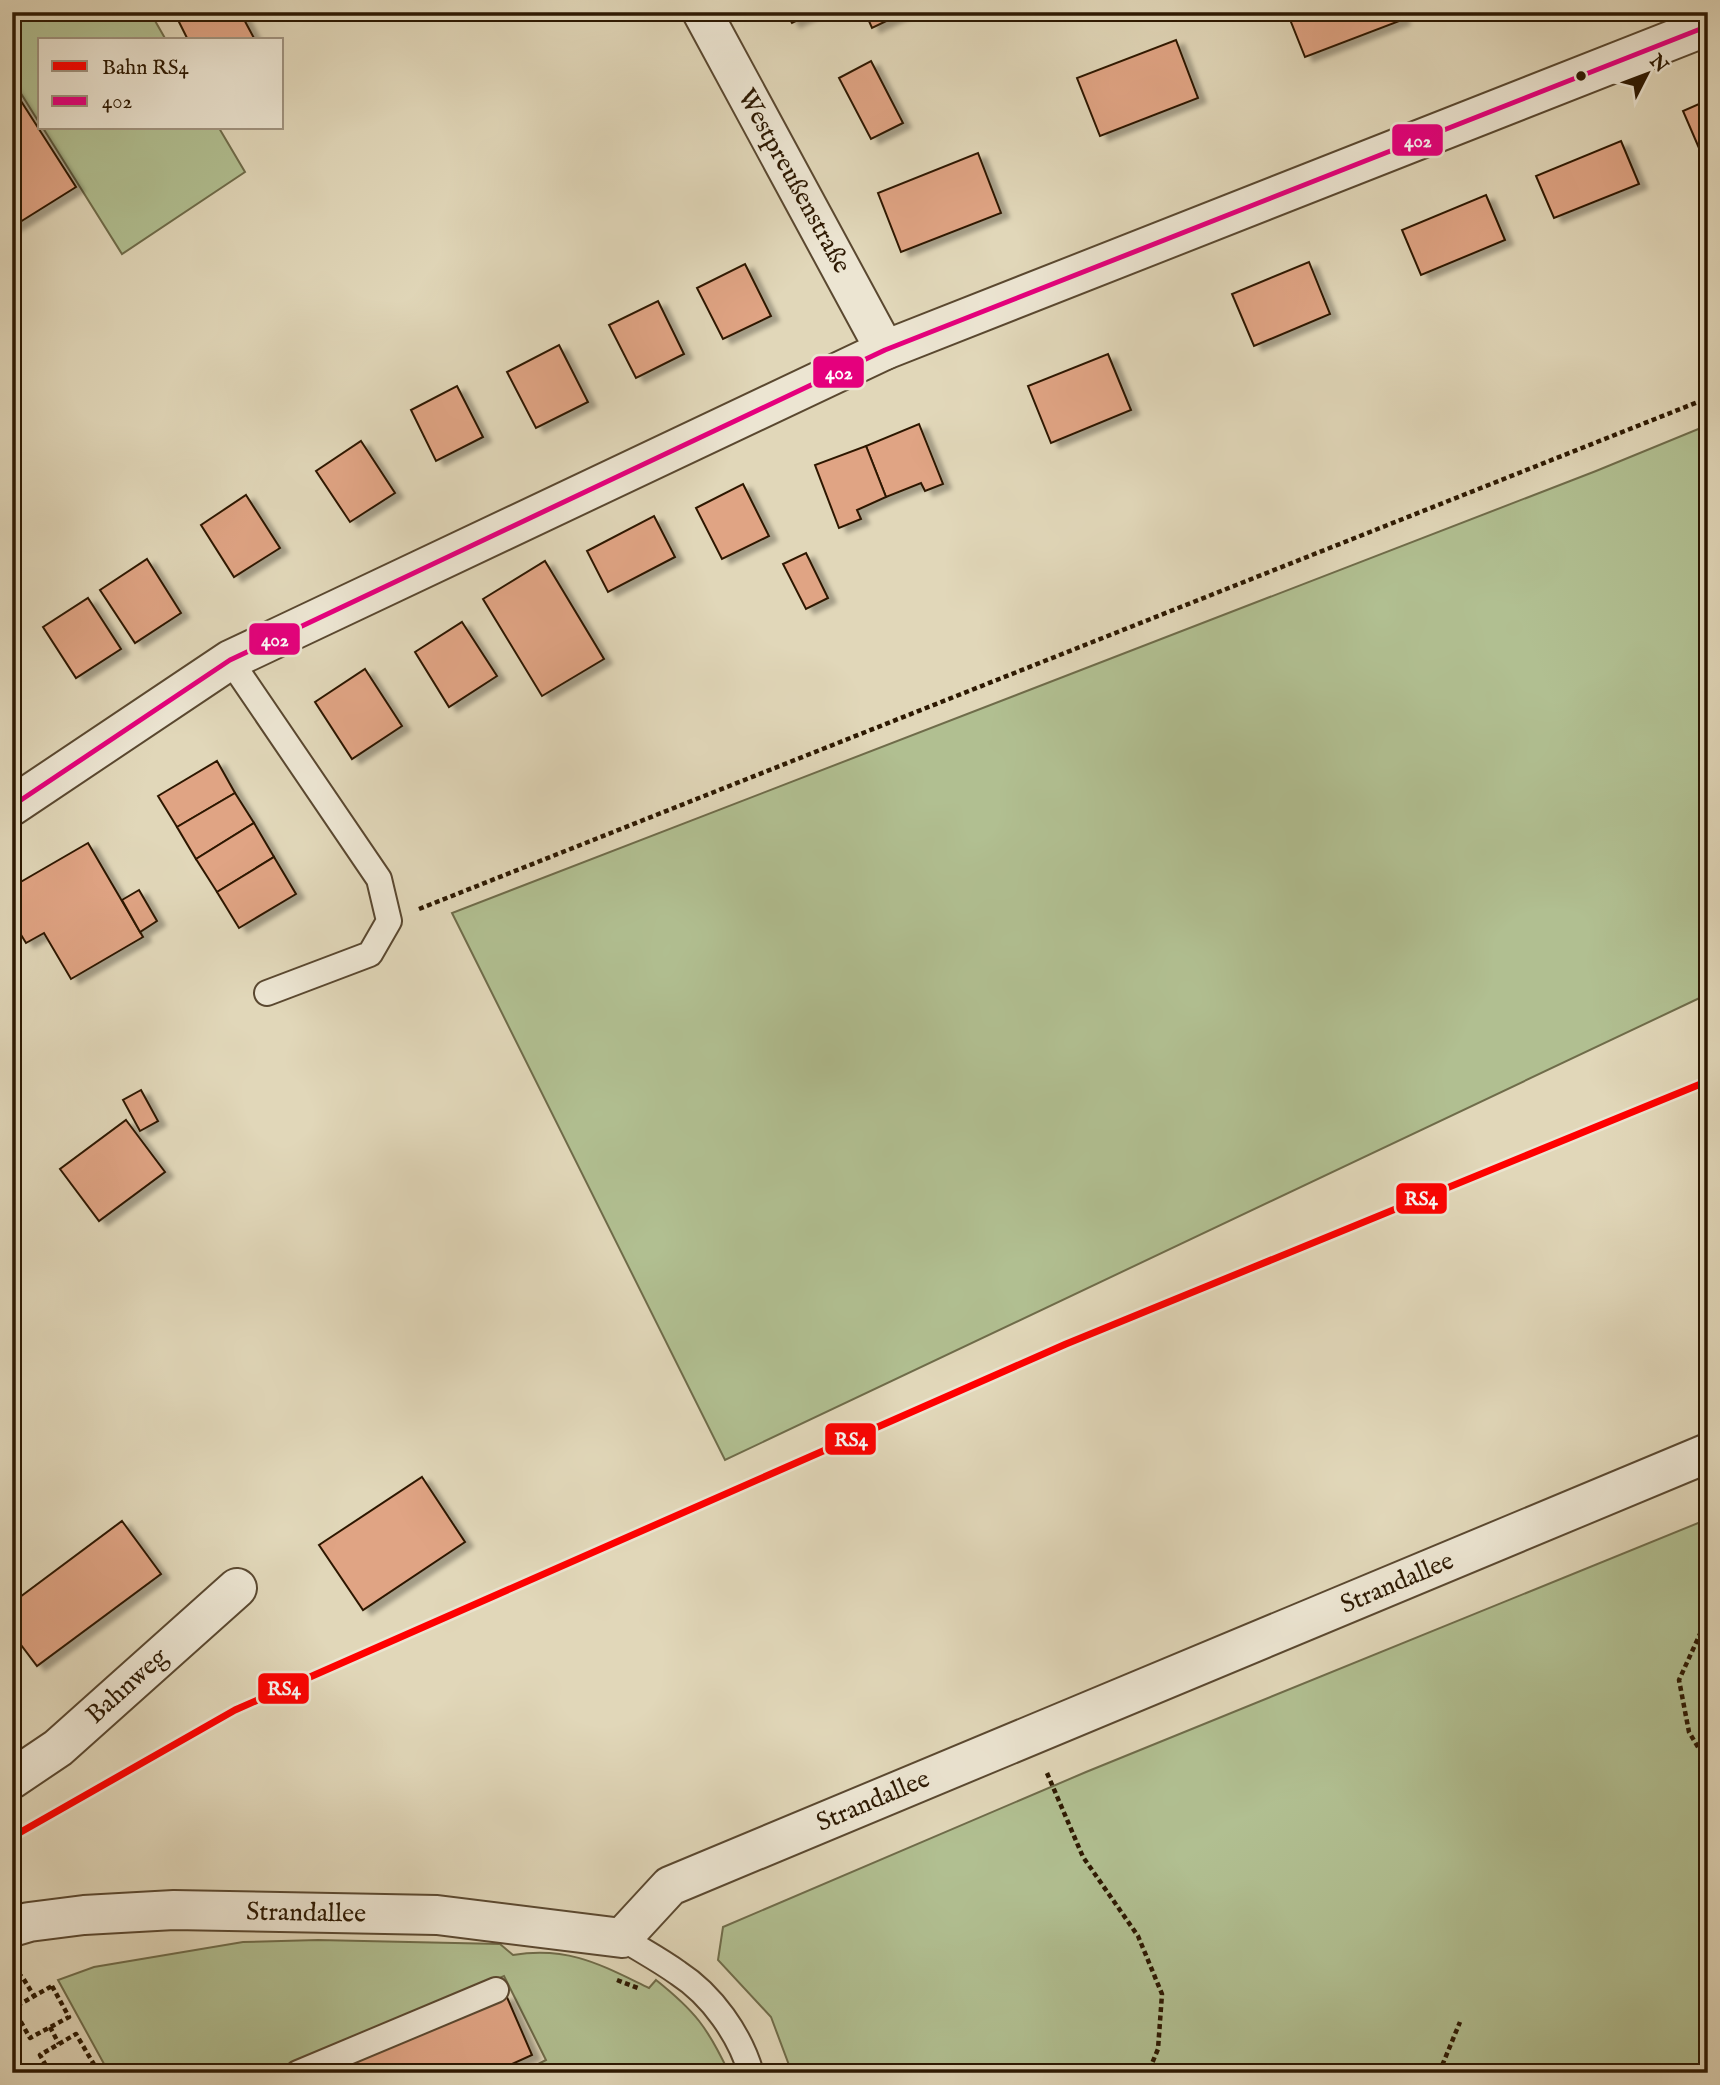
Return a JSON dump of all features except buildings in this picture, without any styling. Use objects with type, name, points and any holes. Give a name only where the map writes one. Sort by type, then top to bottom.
[{"type":"street","name":"Westpreußenstraße","points":[[702,12],[886,349]]},
{"type":"street","points":[[12,806],[230,660],[886,349],[1708,26]]},
{"type":"street","name":"Strandallee","points":[[12,1927],[29,1922],[84,1915],[174,1910],[437,1915],[622,1938],[670,1886],[1708,1453]]},
{"type":"street","name":"Bahnweg","points":[[12,1779],[58,1748],[237,1588]]},
{"type":"lane","points":[[230,660],[379,879],[389,921],[370,954],[267,993]]},
{"type":"lane","points":[[622,1938],[681,1974],[719,2010],[747,2059],[751,2073]]},
{"type":"lane","points":[[299,2073],[496,1990]]},
{"type":"path","points":[[389,921],[1708,398]]},
{"type":"path","points":[[1708,1626],[1700,1634],[1679,1680],[1689,1732],[1708,1764]]},
{"type":"path","points":[[1044,1766],[1083,1857],[1138,1936],[1162,1994],[1158,2049],[1148,2073]]},
{"type":"path","points":[[12,1968],[23,1978],[34,1996]]},
{"type":"path","points":[[52,1986],[69,2017],[30,2038],[13,2008],[34,1996],[52,1986]]},
{"type":"path","points":[[1439,2073],[1460,2022]]},
{"type":"path","points":[[50,2027],[59,2044]]},
{"type":"path","points":[[50,2073],[40,2055],[76,2034],[99,2073]]},
{"type":"green space","points":[[40,12],[150,12],[165,38],[38,38],[38,121],[12,79],[12,24]]},
{"type":"green space","points":[[44,130],[220,130],[245,172],[122,254]]},
{"type":"green space","points":[[1708,425],[1708,994],[725,1460],[452,913],[1596,471]]},
{"type":"green space","points":[[1708,1519],[1708,2073],[792,2073],[771,2017],[718,1960],[723,1927],[1086,1772]]},
{"type":"green space","points":[[318,1940],[500,1944],[513,1955],[568,1955],[600,1965],[649,1988],[656,1980],[699,2021],[729,2073],[521,2073],[546,2060],[504,1976],[309,2062],[235,2073],[109,2073],[58,1980],[94,1967],[243,1942]]},
{"type":"rail line","name":"RS4","points":[[12,1837],[235,1710],[1066,1344],[1708,1081]]},
{"type":"transit line","name":"402","points":[[12,806],[230,660],[885,350],[1708,26]]}]
